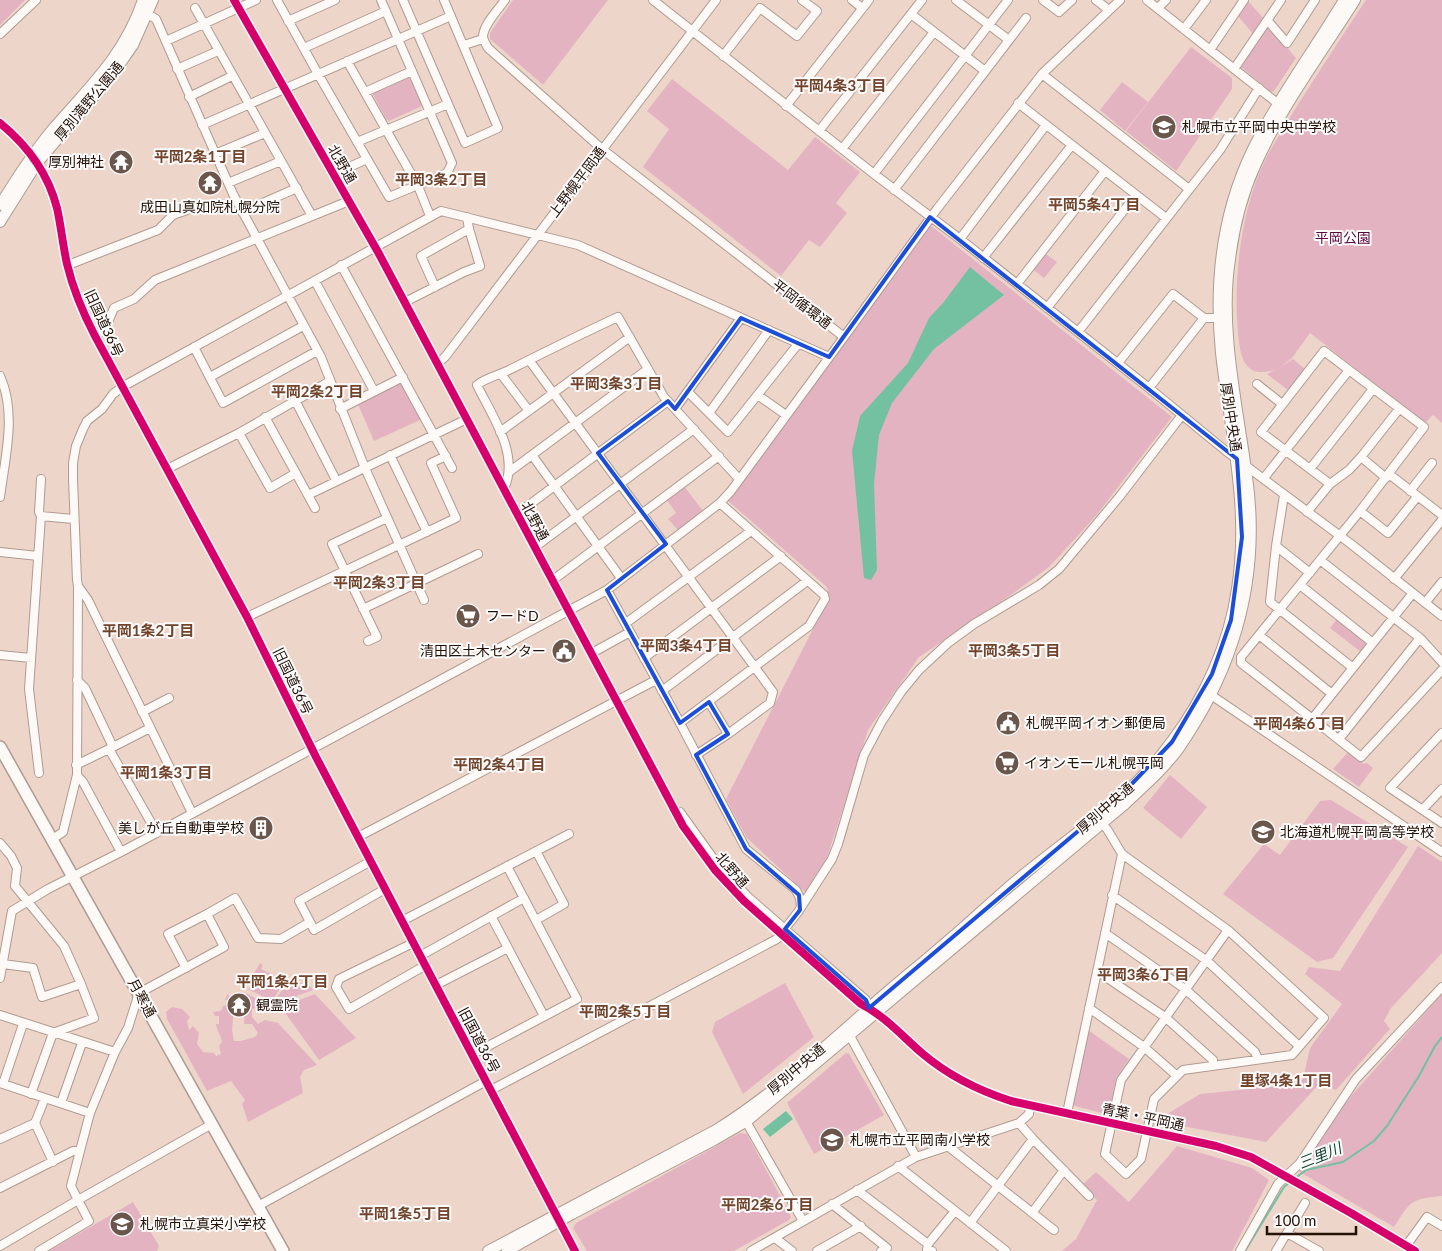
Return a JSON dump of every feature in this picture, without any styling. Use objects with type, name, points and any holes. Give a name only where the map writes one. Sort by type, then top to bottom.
[{"type":"highway","name":"月寒通","points":[[0,746],[72,878],[140,993],[283,1251]]},
{"type":"main road","name":"厚別滝野公園通","points":[[144,0],[144,12]]},
{"type":"main road","name":"厚別滝野公園通","points":[[0,222],[52,130],[106,69],[153,0]]},
{"type":"main road","name":"厚別中央通","points":[[507,1251],[558,1218],[716,1130],[744,1117],[850,1036],[873,1010],[1012,885],[1122,794],[1148,770],[1172,742],[1198,701],[1212,674],[1231,620],[1237,593],[1242,537],[1241,462],[1227,300],[1229,261],[1234,231],[1247,186],[1282,107],[1344,0]]},
{"type":"main road","name":"厚別中央通","points":[[744,1117],[1124,805],[1150,781],[1178,749],[1211,695],[1232,647],[1240,621],[1248,580],[1251,543],[1250,513],[1221,352],[1218,318],[1220,260],[1223,241],[1233,199],[1252,152],[1355,0]]},
{"type":"main road","name":"厚別滝野公園通","points":[[0,205],[35,160]]},
{"type":"main road","name":"厚別中央通","points":[[488,1251],[558,1218]]},
{"type":"street","points":[[0,34],[36,0]]},
{"type":"street","points":[[166,41],[202,24],[236,4],[256,0]]},
{"type":"street","points":[[277,0],[389,197],[447,174],[452,163],[381,0]]},
{"type":"street","points":[[288,21],[335,0]]},
{"type":"street","points":[[403,0],[465,142],[498,128],[444,0]]},
{"type":"street","points":[[464,45],[483,39],[487,25],[505,0]]},
{"type":"street","points":[[653,0],[786,106],[1048,308],[1241,462],[1351,544],[1442,616]]},
{"type":"street","points":[[723,56],[760,8],[797,36],[817,11],[802,0]]},
{"type":"street","points":[[852,0],[862,8]]},
{"type":"street","points":[[786,106],[869,0]]},
{"type":"street","points":[[819,131],[922,0]]},
{"type":"street","points":[[956,0],[1008,40]]},
{"type":"street","points":[[874,174],[1008,0]]},
{"type":"street","points":[[1043,0],[1058,12],[1072,0]]},
{"type":"street","points":[[1096,0],[1109,10]]},
{"type":"street","name":"平岡循環通","points":[[483,39],[488,48],[602,149],[844,337],[930,217],[1018,103],[1042,74],[1120,0]]},
{"type":"street","points":[[1147,0],[1282,107]]},
{"type":"street","points":[[1158,8],[1166,0]]},
{"type":"street","points":[[1184,29],[1206,0]]},
{"type":"street","points":[[1210,50],[1244,0]]},
{"type":"street","points":[[1234,69],[1281,0]]},
{"type":"street","points":[[1268,20],[1287,43],[1315,0]]},
{"type":"street","name":"上野幌平岡通","points":[[438,363],[445,357],[714,1]]},
{"type":"street","name":"北野通","points":[[236,4],[405,302],[683,826],[715,870],[744,901],[866,1000],[873,1010]]},
{"type":"street","points":[[195,8],[202,24],[312,216]]},
{"type":"street","points":[[304,48],[386,11]]},
{"type":"street","points":[[144,12],[156,19],[189,97],[242,212],[317,352],[424,600]]},
{"type":"street","points":[[911,14],[985,71]]},
{"type":"street","points":[[202,124],[451,16]]},
{"type":"street","points":[[894,190],[1026,18]]},
{"type":"street","points":[[842,149],[934,32]]},
{"type":"street","points":[[177,69],[218,51]]},
{"type":"street","points":[[347,61],[418,186],[430,216]]},
{"type":"street","points":[[365,92],[412,71]]},
{"type":"street","points":[[1042,74],[1189,190]]},
{"type":"street","points":[[189,97],[232,76]]},
{"type":"street","points":[[1078,332],[1220,150],[1259,88]]},
{"type":"street","points":[[1018,103],[1166,218]]},
{"type":"street","points":[[357,142],[448,104]]},
{"type":"street","name":"旧国道36号","points":[[0,123],[14,134],[35,160],[46,180],[55,201],[68,265],[76,293],[95,336],[247,617],[370,861],[575,1251]]},
{"type":"street","points":[[960,240],[1046,125]]},
{"type":"street","points":[[215,154],[265,133]]},
{"type":"street","points":[[983,258],[1072,145]]},
{"type":"street","points":[[334,174],[367,159]]},
{"type":"street","points":[[228,183],[281,161]]},
{"type":"street","points":[[1017,284],[1105,171]]},
{"type":"street","points":[[242,212],[297,188]]},
{"type":"street","points":[[1048,308],[1136,195]]},
{"type":"street","points":[[95,336],[104,328],[114,308],[134,299],[155,280],[349,201]]},
{"type":"street","points":[[68,265],[158,230],[173,215],[201,205]]},
{"type":"street","points":[[52,840],[63,832],[77,775],[78,586],[73,519],[73,463],[76,446],[87,421],[102,410],[113,394],[122,387],[441,210],[585,248],[829,357]]},
{"type":"street","points":[[405,302],[464,272],[480,266],[468,230],[467,217]]},
{"type":"street","points":[[435,287],[422,256],[468,230]]},
{"type":"street","points":[[341,265],[452,468]]},
{"type":"street","points":[[315,281],[374,391]]},
{"type":"street","points":[[1118,364],[1172,294],[1204,318],[1218,318]]},
{"type":"street","points":[[504,489],[508,481],[509,472],[507,447],[477,386],[481,382],[618,317],[668,401],[739,479]]},
{"type":"street","points":[[675,409],[742,318]]},
{"type":"street","points":[[1149,388],[1204,318]]},
{"type":"street","points":[[210,377],[303,326]]},
{"type":"street","points":[[709,413],[769,330]]},
{"type":"street","points":[[500,432],[630,337]]},
{"type":"street","points":[[0,978],[12,911],[48,889],[157,833],[607,590],[720,503],[844,337]]},
{"type":"street","points":[[688,392],[728,432],[759,396],[798,344]]},
{"type":"street","points":[[194,347],[223,403],[317,352]]},
{"type":"street","points":[[1330,484],[1262,432],[1324,351],[1424,428],[1360,511],[1259,635],[1241,658],[1240,663],[1361,757],[1442,670]]},
{"type":"street","points":[[529,360],[773,692],[770,703],[696,755]]},
{"type":"street","points":[[509,472],[648,369]]},
{"type":"street","points":[[1264,478],[1349,370]]},
{"type":"street","points":[[501,374],[529,411]]},
{"type":"street","points":[[0,376],[7,396],[9,418],[0,497]]},
{"type":"street","points":[[340,408],[403,377]]},
{"type":"street","points":[[168,469],[239,433],[330,381]]},
{"type":"street","points":[[1256,384],[1282,404]]},
{"type":"street","points":[[1310,469],[1373,389]]},
{"type":"street","points":[[759,396],[786,415]]},
{"type":"street","points":[[295,400],[336,480]]},
{"type":"street","points":[[517,514],[668,401]]},
{"type":"street","points":[[1307,512],[1330,484],[1349,470],[1361,457],[1399,409]]},
{"type":"street","points":[[491,1090],[777,939],[801,907],[832,858],[838,844],[864,755],[878,728],[901,692],[919,670],[948,643],[974,624],[1039,585],[1059,569],[1120,496],[1182,415]]},
{"type":"street","points":[[265,417],[314,508]]},
{"type":"street","points":[[308,495],[467,419]]},
{"type":"street","points":[[535,547],[694,429]]},
{"type":"street","points":[[239,433],[270,488],[296,473]]},
{"type":"street","points":[[390,455],[427,532]]},
{"type":"street","points":[[532,455],[621,578]]},
{"type":"street","points":[[247,617],[456,518],[431,463],[446,456]]},
{"type":"street","points":[[553,580],[719,456]]},
{"type":"street","points":[[1361,457],[1442,516]]},
{"type":"street","points":[[1410,491],[1432,463]]},
{"type":"street","points":[[39,773],[29,689],[41,516],[39,512],[41,479]]},
{"type":"street","points":[[1284,495],[1270,602],[1353,668]]},
{"type":"street","points":[[1360,511],[1388,534],[1417,497]]},
{"type":"street","points":[[680,723],[809,626],[825,599],[824,595],[720,503]]},
{"type":"street","points":[[41,516],[73,519]]},
{"type":"street","points":[[368,641],[376,637],[343,571],[332,544],[387,518]]},
{"type":"street","points":[[1394,579],[1442,520]]},
{"type":"street","points":[[626,623],[751,531]]},
{"type":"street","points":[[1276,546],[1310,573]]},
{"type":"street","points":[[0,552],[38,556]]},
{"type":"street","points":[[363,609],[478,554]]},
{"type":"street","points":[[644,658],[781,556]]},
{"type":"street","points":[[1320,560],[1420,638],[1442,662]]},
{"type":"street","points":[[662,691],[807,581]]},
{"type":"street","points":[[1425,603],[1442,582]]},
{"type":"street","points":[[1300,585],[1373,643]]},
{"type":"street","points":[[78,586],[88,600],[192,814]]},
{"type":"street","points":[[607,590],[746,849],[796,890],[800,898],[801,907]]},
{"type":"street","points":[[1312,719],[1413,593]]},
{"type":"street","points":[[592,653],[630,632]]},
{"type":"street","points":[[1259,635],[1332,694]]},
{"type":"street","points":[[1339,739],[1420,638]]},
{"type":"street","points":[[0,655],[31,658]]},
{"type":"street","points":[[77,680],[85,688],[111,748],[157,833]]},
{"type":"street","points":[[358,837],[656,680]]},
{"type":"street","points":[[1211,695],[1442,852]]},
{"type":"street","points":[[142,712],[169,698]]},
{"type":"street","points":[[709,702],[728,734]]},
{"type":"street","points":[[76,765],[150,728]]},
{"type":"street","points":[[1442,733],[1390,788],[1442,823]]},
{"type":"street","points":[[77,775],[83,782],[121,852]]},
{"type":"street","points":[[1423,809],[1442,789]]},
{"type":"street","points":[[1101,824],[1107,829],[1122,854],[1228,930],[1324,1018],[1292,1054],[1182,1070],[1154,1099],[1141,1159],[1126,1174],[1105,1154],[1121,1080],[1228,930]]},
{"type":"street","points":[[402,921],[569,834]]},
{"type":"street","points":[[0,843],[17,868],[15,886],[64,946],[94,1018],[53,1033]]},
{"type":"street","points":[[536,851],[564,904],[536,920]]},
{"type":"street","points":[[1068,1113],[1122,854]]},
{"type":"street","points":[[370,861],[299,901],[314,930],[386,889]]},
{"type":"street","points":[[473,1054],[577,999],[507,866]]},
{"type":"street","points":[[1112,895],[1206,960],[1299,1046]]},
{"type":"street","points":[[186,968],[168,934],[235,898],[258,938],[281,939],[310,922]]},
{"type":"street","points":[[420,956],[524,898]]},
{"type":"street","points":[[39,1251],[89,1221],[71,1186],[90,1113],[115,1052],[128,1028],[140,993],[224,947],[207,914]]},
{"type":"street","points":[[491,916],[544,1016]]},
{"type":"street","points":[[1105,933],[1186,989],[1255,1052],[1258,1059]]},
{"type":"street","points":[[414,943],[339,979],[336,987],[349,1009],[426,965]]},
{"type":"street","points":[[436,985],[508,948]]},
{"type":"street","points":[[2,966],[33,968],[42,997],[81,984]]},
{"type":"street","points":[[1097,971],[1165,1017],[1213,1060],[1213,1066]]},
{"type":"street","points":[[1240,1251],[1278,1184],[1300,1163],[1356,1079],[1442,987]]},
{"type":"street","points":[[1089,1008],[1144,1047],[1176,1075]]},
{"type":"street","name":"青葉・平岡通","points":[[873,1010],[925,1055],[954,1075],[994,1095],[1030,1106],[1216,1146],[1251,1157],[1415,1251]]},
{"type":"street","points":[[0,1015],[82,1043],[115,1052]]},
{"type":"street","points":[[23,1024],[1,1084],[90,1113]]},
{"type":"street","points":[[32,1094],[53,1033]]},
{"type":"street","points":[[850,1036],[916,1157]]},
{"type":"street","points":[[61,1103],[82,1043]]},
{"type":"street","points":[[258,1206],[486,1081]]},
{"type":"street","points":[[0,1138],[35,1123],[45,1098]]},
{"type":"street","points":[[751,1251],[916,1157],[1019,1122],[1029,1114],[1030,1106]]},
{"type":"street","points":[[744,1117],[802,1221]]},
{"type":"street","points":[[1019,1122],[1033,1139],[1089,1196]]},
{"type":"street","points":[[35,1123],[52,1162]]},
{"type":"street","points":[[0,1246],[212,1124]]},
{"type":"street","points":[[970,1223],[1033,1139]]},
{"type":"street","points":[[949,1147],[1054,1230]]},
{"type":"street","points":[[0,1188],[73,1151],[80,1151]]},
{"type":"street","points":[[898,1166],[1006,1251]]},
{"type":"street","points":[[1032,1213],[1064,1170]]},
{"type":"street","points":[[857,1190],[928,1249],[955,1211]]},
{"type":"street","points":[[1276,1251],[1304,1203]]},
{"type":"street","points":[[832,1204],[887,1248],[881,1251]]},
{"type":"street","points":[[1406,1246],[1427,1217],[1442,1226]]},
{"type":"street","points":[[817,1251],[861,1226]]},
{"type":"street","points":[[1286,1232],[1319,1251]]},
{"type":"street","points":[[774,1238],[792,1251]]},
{"type":"highlighted area","points":[[930,217],[1237,459],[1242,537],[1231,620],[1212,674],[1172,742],[1122,794],[869,1008],[866,1000],[785,929],[800,910],[799,895],[746,849],[696,755],[728,734],[709,702],[680,723],[607,590],[666,544],[598,453],[668,401],[675,409],[741,318],[829,357]]},
{"type":"green space","points":[[0,0],[25,0],[0,25]]},
{"type":"green space","points":[[513,0],[608,0],[543,85],[490,39],[490,33]]},
{"type":"green space","name":"平岡公園","points":[[1366,0],[1442,0],[1442,423],[1433,415],[1426,422],[1423,421],[1310,333],[1292,358],[1279,368],[1293,359],[1305,369],[1288,390],[1267,374],[1275,370],[1259,372],[1249,368],[1240,350],[1237,297],[1240,249],[1249,202],[1256,180],[1265,160],[1286,124]]},
{"type":"green space","points":[[1248,1],[1264,19],[1254,35],[1238,16]]},
{"type":"green space","points":[[1267,26],[1296,58],[1274,91],[1271,92],[1241,67]]},
{"type":"green space","points":[[1191,47],[1232,78],[1232,89],[1176,171],[1126,131]]},
{"type":"green space","points":[[407,75],[422,106],[389,121],[386,119],[372,91]]},
{"type":"green space","points":[[672,79],[788,170],[815,137],[860,172],[836,203],[847,213],[820,247],[809,240],[781,276],[643,167],[669,129],[647,111]]},
{"type":"green space","points":[[1122,82],[1148,102],[1125,131],[1100,110]]},
{"type":"green space","points":[[930,225],[1172,417],[1095,517],[1049,567],[919,657],[868,730],[827,858],[805,892],[747,838],[726,799],[829,598],[827,587],[727,500]]},
{"type":"green space","points":[[1044,253],[1057,262],[1044,278],[1031,268]]},
{"type":"green space","points":[[397,382],[402,383],[422,419],[374,441],[357,402]]},
{"type":"green space","points":[[684,486],[703,511],[678,530],[668,519],[676,513],[667,500]]},
{"type":"green space","points":[[1337,619],[1367,642],[1367,645],[1361,652],[1330,628]]},
{"type":"green space","points":[[1348,752],[1373,768],[1359,787],[1333,769]]},
{"type":"green space","points":[[1170,775],[1207,807],[1181,839],[1143,808]]},
{"type":"green space","points":[[1331,800],[1408,847],[1333,958],[1317,962],[1223,894],[1264,844],[1280,855],[1320,801]]},
{"type":"green space","points":[[1418,846],[1442,862],[1442,953],[1391,1008],[1384,1021],[1390,1029],[1336,1090],[1320,1083],[1266,1142],[1156,1121],[1200,1094],[1279,1086],[1303,1079],[1310,1048],[1342,1004],[1305,974],[1309,967],[1340,971]]},
{"type":"green space","points":[[260,963],[263,965],[261,969],[277,977],[278,985],[281,987],[272,1001],[248,989],[252,985],[249,982]]},
{"type":"green space","points":[[301,983],[311,987],[313,990],[278,1003],[274,1001],[283,989],[286,990],[288,987]]},
{"type":"green space","points":[[785,983],[814,1037],[743,1094],[712,1032],[715,1022]]},
{"type":"green space","points":[[246,993],[259,1000],[262,1007],[252,1009],[252,1017],[258,1024],[265,1020],[278,1023],[317,1065],[304,1070],[300,1077],[303,1093],[248,1122],[242,1104],[245,1100],[231,1081],[207,1091],[167,1019],[166,1012],[172,1007],[182,1009],[190,1017],[187,1021],[189,1030],[193,1026],[199,1033],[197,1044],[203,1052],[214,1053],[216,1056],[221,1054],[219,1046],[222,1042],[216,1024],[219,1024],[219,1016],[215,1016],[213,1012],[221,1011],[223,1006],[229,1004],[228,1000],[225,1000],[228,994],[234,1007],[232,1030],[234,1041],[255,1037],[258,1033],[252,1024],[244,1024]]},
{"type":"green space","points":[[315,994],[356,1038],[319,1060],[281,1007]]},
{"type":"green space","points":[[1442,994],[1442,1196],[1423,1198],[1412,1203],[1394,1227],[1298,1171],[1343,1105]]},
{"type":"green space","points":[[1088,1030],[1129,1059],[1116,1078],[1110,1111],[1106,1114],[1073,1104]]},
{"type":"green space","points":[[846,1053],[849,1054],[884,1115],[814,1154],[787,1103]]},
{"type":"green space","points":[[740,1133],[747,1134],[791,1217],[789,1220],[734,1251],[587,1251],[573,1228],[576,1223]]},
{"type":"green space","points":[[1177,1146],[1252,1168],[1269,1180],[1232,1251],[1062,1251],[1076,1239],[1097,1200],[1082,1185],[1096,1172],[1129,1202]]},
{"type":"green space","name":"札幌市立真栄小学校","points":[[133,1202],[159,1246],[157,1251],[49,1251]]},
{"type":"shaded area","points":[[970,267],[1004,295],[934,349],[892,403],[879,435],[874,484],[877,570],[871,580],[864,578],[852,451],[860,416],[908,363],[929,318],[943,303]]},
{"type":"shaded area","points":[[786,1111],[793,1119],[770,1137],[763,1129]]},
{"type":"waterway","name":"三里川","points":[[1294,1179],[1306,1170],[1343,1162],[1374,1141],[1387,1126],[1442,1037]]},
{"type":"waterway","name":"三里川","points":[[1245,1251],[1284,1187],[1290,1182]]},
{"type":"cycle path","points":[[234,0],[378,252],[683,826],[715,870],[744,901],[861,1004],[886,1021],[933,1062],[965,1082],[1011,1101],[1216,1146],[1251,1157],[1415,1251]]},
{"type":"cycle path","points":[[0,123],[28,150],[48,183],[57,208],[69,273],[91,327],[247,617],[316,757],[575,1251]]},
{"type":"place","name":"札幌市立平岡中央中学校","points":[[1164,127]]},
{"type":"place","name":"厚別神社","points":[[121,162]]},
{"type":"place","name":"成田山真如院札幌分院","points":[[210,183]]},
{"type":"place","name":"フードD","points":[[468,616]]},
{"type":"place","name":"清田区土木センター","points":[[564,651]]},
{"type":"place","name":"札幌平岡イオン郵便局","points":[[1008,723]]},
{"type":"place","name":"イオンモール札幌平岡","points":[[1007,763]]},
{"type":"place","name":"美しが丘自動車学校","points":[[261,828]]},
{"type":"place","name":"北海道札幌平岡高等学校","points":[[1263,832]]},
{"type":"place","name":"観霊院","points":[[239,1005]]},
{"type":"place","name":"札幌市立平岡南小学校","points":[[832,1140]]},
{"type":"place","name":"札幌市立真栄小学校","points":[[122,1224]]},
{"type":"district","name":"平岡4条3丁目","points":[[840,86]]},
{"type":"district","name":"平岡2条1丁目","points":[[200,157]]},
{"type":"district","name":"平岡3条2丁目","points":[[441,180]]},
{"type":"district","name":"平岡5条4丁目","points":[[1094,205]]},
{"type":"district","name":"平岡3条3丁目","points":[[616,384]]},
{"type":"district","name":"平岡2条2丁目","points":[[317,392]]},
{"type":"district","name":"平岡2条3丁目","points":[[379,583]]},
{"type":"district","name":"平岡1条2丁目","points":[[148,631]]},
{"type":"district","name":"平岡3条4丁目","points":[[686,646]]},
{"type":"district","name":"平岡3条5丁目","points":[[1014,651]]},
{"type":"district","name":"平岡4条6丁目","points":[[1299,724]]},
{"type":"district","name":"平岡2条4丁目","points":[[499,765]]},
{"type":"district","name":"平岡1条3丁目","points":[[166,773]]},
{"type":"district","name":"平岡3条6丁目","points":[[1143,975]]},
{"type":"district","name":"平岡1条4丁目","points":[[282,982]]},
{"type":"district","name":"平岡2条5丁目","points":[[625,1012]]},
{"type":"district","name":"里塚4条1丁目","points":[[1286,1081]]},
{"type":"district","name":"平岡2条6丁目","points":[[767,1205]]},
{"type":"district","name":"平岡1条5丁目","points":[[405,1214]]}]
